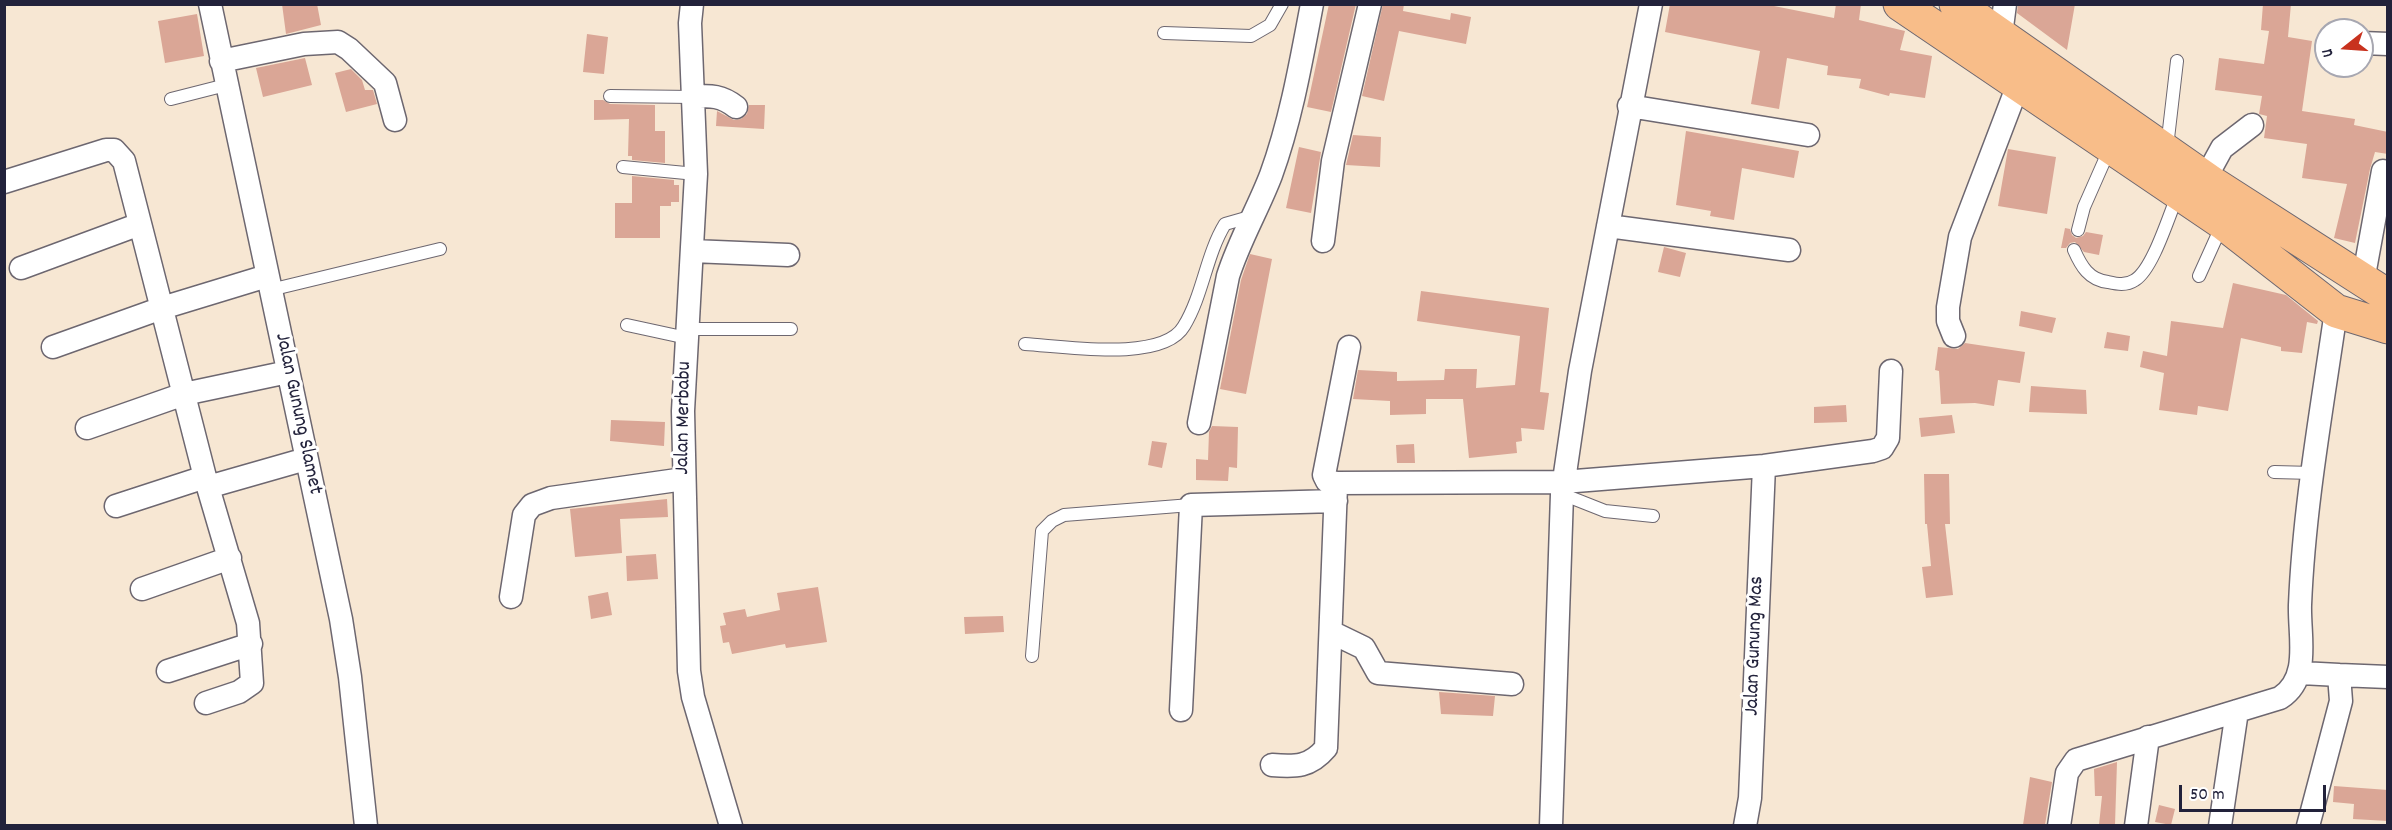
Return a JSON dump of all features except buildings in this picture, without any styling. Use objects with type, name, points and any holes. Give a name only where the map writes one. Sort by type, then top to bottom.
[{"type":"main road","points":[[1900,4],[2111,147],[2190,182],[2375,289]]},
{"type":"main road","points":[[1956,4],[2003,20],[2166,151],[2223,223],[2336,311],[2388,327]]},
{"type":"street","name":"Jalan Gunung Slamet","points":[[210,4],[351,677],[366,825]]},
{"type":"street","name":"Jalan Merbabu","points":[[692,4],[696,174],[682,411],[688,646],[693,697],[731,825]]},
{"type":"street","points":[[1199,423],[1228,276],[1271,174],[1284,134],[1312,4]]},
{"type":"street","points":[[1323,241],[1333,161],[1370,4]]},
{"type":"street","points":[[1551,825],[1563,488],[1580,371],[1629,106],[1651,4]]},
{"type":"street","points":[[221,61],[304,44],[338,42],[349,49],[385,83],[395,120]]},
{"type":"street","points":[[1954,336],[1948,321],[1948,307],[1960,237],[2018,85]]},
{"type":"street","points":[[693,97],[710,95],[725,98],[736,107]]},
{"type":"street","points":[[1629,106],[1808,135]]},
{"type":"street","points":[[2190,182],[2222,148],[2252,125]]},
{"type":"street","points":[[4,183],[106,150],[114,150],[124,161],[206,482],[248,623],[252,673],[249,687],[206,703]]},
{"type":"street","points":[[2375,289],[2383,171]]},
{"type":"street","points":[[21,268],[140,224]]},
{"type":"street","points":[[1608,226],[1789,250]]},
{"type":"street","points":[[692,251],[788,255]]},
{"type":"street","points":[[53,347],[162,308],[269,283]]},
{"type":"street","points":[[2059,825],[2067,774],[2076,760],[2280,698],[2289,693],[2301,673],[2300,605],[2313,474],[2336,311]]},
{"type":"street","points":[[1272,765],[1293,767],[1305,765],[1315,761],[1326,748],[1336,492],[1324,475],[1348,347]]},
{"type":"street","points":[[1181,710],[1191,505],[1336,492],[1563,488],[1764,466],[1882,448],[1888,438],[1891,371]]},
{"type":"street","points":[[87,428],[184,394],[288,372]]},
{"type":"street","points":[[116,506],[306,459]]},
{"type":"street","name":"Jalan Gunung Mas","points":[[1745,825],[1749,798],[1764,466]]},
{"type":"street","points":[[511,597],[524,514],[532,505],[550,498],[684,479]]},
{"type":"street","points":[[142,589],[230,558]]},
{"type":"street","points":[[1331,632],[1364,648],[1378,673],[1512,684]]},
{"type":"street","points":[[168,671],[251,644]]},
{"type":"street","points":[[2301,673],[2388,677]]},
{"type":"street","points":[[2308,825],[2341,701],[2339,675]]},
{"type":"street","points":[[2220,825],[2237,711]]},
{"type":"street","points":[[2136,825],[2148,737]]},
{"type":"lane","points":[[1164,33],[1251,36],[1270,25],[1282,4]]},
{"type":"lane","points":[[2166,151],[2177,61]]},
{"type":"lane","points":[[171,99],[226,85]]},
{"type":"lane","points":[[610,96],[693,97]]},
{"type":"lane","points":[[2078,230],[2084,207],[2111,147]]},
{"type":"lane","points":[[623,167],[696,174]]},
{"type":"lane","points":[[2073,250],[2080,264],[2096,281],[2122,284],[2134,281],[2147,266],[2190,182]]},
{"type":"lane","points":[[1025,344],[1122,349],[1171,341],[1184,328],[1209,269],[1216,239],[1225,224],[1235,219],[1253,216]]},
{"type":"lane","points":[[2199,276],[2223,223]]},
{"type":"lane","points":[[269,283],[440,249]]},
{"type":"lane","points":[[627,325],[687,333],[791,329]]},
{"type":"lane","points":[[2274,471],[2313,474]]},
{"type":"lane","points":[[1563,488],[1605,511],[1653,516]]},
{"type":"lane","points":[[1032,656],[1042,531],[1052,521],[1064,515],[1191,505]]}]
